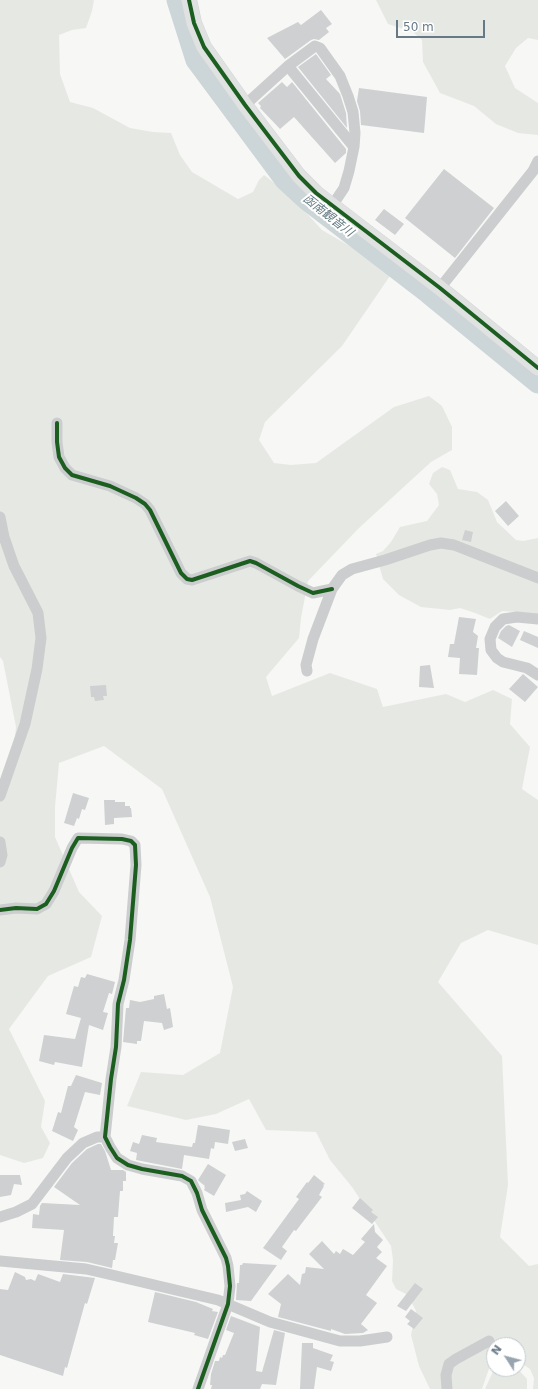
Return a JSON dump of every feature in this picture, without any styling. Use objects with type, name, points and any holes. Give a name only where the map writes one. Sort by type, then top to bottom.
[{"type":"street","points":[[189,0],[194,23],[204,47],[245,105],[299,176],[332,206],[440,288],[538,368]]},
{"type":"street","points":[[245,105],[288,66],[311,48],[315,46],[320,48],[340,76],[353,112],[355,133],[354,147],[344,188],[332,206]]},
{"type":"street","points":[[288,66],[354,147]]},
{"type":"street","points":[[440,288],[533,171],[538,162]]},
{"type":"street","points":[[57,423],[59,456],[65,468],[72,475],[110,486],[136,498],[145,504],[150,510],[181,573],[187,579],[192,580],[250,561],[313,593],[332,589]]},
{"type":"street","points":[[0,517],[4,537],[14,566],[38,613],[41,638],[37,669],[25,724],[0,796]]},
{"type":"street","points":[[307,671],[306,665],[313,639],[332,589],[342,574],[352,569],[441,543],[454,545],[538,578]]},
{"type":"street","points":[[538,619],[517,617],[503,619],[496,627],[490,639],[491,650],[497,658],[503,662],[527,668],[538,675]]},
{"type":"street","points":[[0,910],[16,908],[37,909],[46,904],[54,891],[72,848],[78,838],[122,839],[131,841],[135,845],[136,865],[130,940],[126,974],[118,1004],[116,1047],[105,1137],[116,1158],[128,1165],[176,1175],[187,1178],[191,1181],[197,1193],[202,1210],[226,1258],[230,1286],[228,1304],[198,1389]]},
{"type":"street","points":[[0,842],[2,855],[0,862]]},
{"type":"street","points":[[0,1217],[16,1212],[32,1204],[67,1158],[83,1143],[97,1137],[105,1137]]},
{"type":"street","points":[[0,1261],[86,1269],[218,1300],[270,1322],[340,1341],[360,1341],[387,1337]]},
{"type":"street","points":[[447,1389],[446,1375],[449,1364],[486,1343]]},
{"type":"shaded area","points":[[0,0],[94,0],[86,28],[72,30],[59,35],[60,74],[70,102],[93,108],[130,128],[171,133],[180,155],[192,172],[238,199],[253,192],[259,180],[264,175],[290,195],[322,230],[365,255],[390,276],[342,346],[265,422],[259,440],[274,463],[291,465],[316,463],[394,407],[429,396],[442,406],[452,427],[452,450],[431,462],[359,528],[308,581],[299,638],[266,677],[272,696],[330,673],[377,689],[383,707],[446,694],[465,702],[493,690],[512,699],[510,724],[530,747],[522,789],[538,800],[538,945],[488,930],[461,943],[438,982],[502,1056],[508,1185],[500,1237],[529,1266],[538,1264],[538,1389],[533,1389],[534,1378],[530,1369],[526,1366],[526,1337],[486,1337],[486,1377],[482,1389],[430,1389],[419,1366],[411,1335],[416,1311],[408,1295],[396,1289],[392,1281],[393,1260],[391,1246],[352,1187],[330,1160],[316,1132],[266,1130],[249,1099],[216,1114],[186,1120],[127,1106],[141,1072],[183,1075],[220,1053],[233,987],[210,897],[162,789],[104,746],[59,763],[55,807],[55,837],[79,892],[102,916],[91,957],[48,976],[9,1029],[45,1101],[41,1127],[50,1143],[43,1158],[24,1163],[0,1155],[0,780],[14,747],[16,727],[3,661],[0,657]]},
{"type":"shaded area","points":[[376,0],[538,0],[538,40],[528,38],[516,48],[505,66],[515,88],[538,103],[538,135],[518,133],[496,124],[474,106],[440,93],[423,62],[422,40],[413,32],[388,24]]},
{"type":"shaded area","points":[[442,467],[450,470],[458,489],[477,492],[488,500],[497,522],[516,540],[523,541],[538,538],[538,622],[516,612],[502,611],[490,619],[460,608],[450,610],[421,607],[399,595],[383,579],[376,554],[383,551],[391,542],[400,527],[427,521],[439,505],[437,494],[429,484],[433,473]]},
{"type":"shaded area","points":[[490,1377],[525,1377],[527,1379],[527,1389],[485,1389]]},
{"type":"building","points":[[321,10],[332,24],[326,28],[329,32],[319,40],[311,40],[285,59],[267,38],[298,22],[301,25]]},
{"type":"building","points":[[316,54],[331,75],[326,79],[340,94],[346,113],[347,128],[298,67]]},
{"type":"building","points":[[282,82],[287,87],[292,82],[346,149],[346,153],[335,163],[294,117],[280,129],[260,108],[261,106],[258,103]]},
{"type":"building","points":[[359,88],[427,97],[424,133],[361,125],[360,111],[357,101]]},
{"type":"building","points":[[444,169],[494,208],[455,258],[405,218]]},
{"type":"building","points":[[384,209],[404,224],[395,235],[375,220]]},
{"type":"building","points":[[506,501],[519,516],[508,526],[495,511]]},
{"type":"building","points":[[465,530],[473,532],[471,542],[462,540]]},
{"type":"building","points":[[459,617],[476,619],[473,632],[478,636],[476,648],[479,648],[477,675],[459,674],[460,658],[448,657],[450,644],[454,644]]},
{"type":"building","points":[[509,625],[520,631],[512,647],[498,638],[501,631]]},
{"type":"building","points":[[524,631],[538,637],[538,648],[520,640]]},
{"type":"building","points":[[430,665],[434,688],[419,687],[420,666]]},
{"type":"building","points":[[523,674],[538,687],[525,702],[509,689]]},
{"type":"building","points":[[106,685],[107,696],[103,696],[104,700],[95,701],[94,697],[91,697],[90,686]]},
{"type":"building","points":[[73,793],[89,798],[85,810],[82,809],[79,819],[77,818],[74,826],[64,823]]},
{"type":"building","points":[[104,800],[125,802],[125,806],[130,806],[131,808],[132,817],[114,818],[114,824],[105,825]]},
{"type":"building","points":[[87,974],[115,982],[112,994],[109,993],[103,1012],[108,1013],[103,1030],[89,1025],[82,1067],[55,1062],[54,1065],[39,1061],[44,1035],[75,1039],[81,1018],[66,1014],[74,986],[78,987],[81,977],[85,978]]},
{"type":"building","points":[[164,994],[167,1009],[170,1008],[173,1027],[164,1030],[162,1023],[144,1021],[141,1041],[137,1041],[137,1044],[123,1042],[126,1008],[129,1008],[130,1000],[140,1002],[154,999],[154,996]]},
{"type":"building","points":[[76,1075],[102,1083],[100,1095],[85,1092],[74,1127],[78,1130],[73,1141],[52,1131],[58,1112],[61,1113],[68,1086],[71,1086]]},
{"type":"building","points":[[198,1125],[230,1130],[228,1144],[215,1142],[214,1149],[211,1148],[209,1159],[184,1155],[182,1169],[136,1160],[137,1153],[130,1151],[133,1142],[139,1144],[142,1135],[157,1138],[156,1142],[192,1147],[193,1143],[195,1143]]},
{"type":"building","points":[[245,1139],[248,1148],[235,1151],[232,1142]]},
{"type":"building","points":[[101,1144],[105,1151],[111,1170],[123,1170],[126,1172],[126,1181],[123,1181],[123,1191],[120,1191],[118,1217],[114,1217],[114,1243],[118,1243],[112,1268],[87,1262],[60,1260],[64,1230],[32,1228],[33,1214],[39,1215],[40,1206],[42,1203],[80,1205],[54,1187],[72,1163],[87,1149]]},
{"type":"building","points":[[208,1164],[226,1175],[214,1196],[204,1190],[205,1186],[198,1180]]},
{"type":"building","points":[[0,1175],[20,1175],[22,1185],[14,1184],[11,1195],[0,1197]]},
{"type":"building","points":[[314,1175],[325,1184],[323,1185],[324,1186],[319,1195],[322,1197],[296,1231],[294,1230],[282,1247],[287,1251],[281,1260],[263,1248],[299,1199],[296,1197]]},
{"type":"building","points":[[247,1191],[262,1201],[256,1212],[248,1207],[226,1212],[225,1203],[241,1200],[240,1195],[245,1194]]},
{"type":"building","points":[[360,1198],[373,1210],[371,1212],[378,1217],[372,1224],[352,1208]]},
{"type":"building","points":[[374,1224],[375,1232],[383,1240],[377,1247],[382,1252],[376,1258],[387,1266],[366,1295],[377,1303],[361,1324],[368,1330],[363,1333],[345,1334],[331,1329],[331,1331],[278,1317],[281,1304],[268,1294],[288,1274],[300,1285],[302,1274],[305,1273],[306,1267],[324,1269],[309,1254],[322,1241],[334,1254],[336,1251],[340,1254],[343,1249],[353,1255],[365,1242],[361,1239]]},
{"type":"building","points":[[243,1263],[277,1265],[251,1301],[236,1300],[240,1265]]},
{"type":"building","points":[[15,1272],[25,1277],[26,1280],[31,1279],[35,1281],[38,1274],[60,1282],[63,1274],[95,1278],[87,1304],[85,1303],[67,1368],[65,1367],[63,1376],[0,1355],[0,1289],[8,1290]]},
{"type":"building","points":[[415,1283],[423,1289],[406,1311],[397,1306]]},
{"type":"building","points":[[155,1292],[196,1302],[213,1309],[212,1311],[218,1312],[208,1339],[194,1335],[195,1333],[148,1322]]},
{"type":"building","points":[[411,1309],[423,1318],[414,1329],[407,1324],[410,1321],[405,1317]]},
{"type":"building","points":[[231,1316],[260,1327],[256,1371],[262,1372],[274,1330],[285,1333],[276,1385],[262,1384],[260,1389],[211,1389],[211,1374],[215,1361],[219,1361],[220,1357],[222,1358],[223,1355],[225,1355],[234,1333],[226,1330]]},
{"type":"building","points":[[302,1343],[313,1343],[313,1348],[333,1355],[330,1361],[334,1362],[331,1371],[317,1367],[314,1389],[300,1389]]},
{"type":"waterway","name":"函南観音川","points":[[177,0],[196,60],[285,180],[308,201],[428,293],[538,383]]},
{"type":"cycle path","points":[[189,0],[194,23],[204,47],[245,105],[299,176],[316,193],[440,288],[538,368]]},
{"type":"cycle path","points":[[57,423],[59,457],[65,468],[72,475],[110,486],[136,498],[145,504],[150,510],[181,573],[187,579],[192,580],[250,561],[313,593],[332,589]]},
{"type":"cycle path","points":[[0,910],[16,908],[37,909],[46,904],[54,891],[72,848],[78,838],[122,839],[131,841],[135,845],[136,865],[130,940],[124,980],[118,1004],[116,1047],[105,1137],[117,1158],[128,1165],[182,1176],[191,1181],[197,1193],[202,1210],[226,1258],[230,1286],[228,1304],[198,1389]]}]
